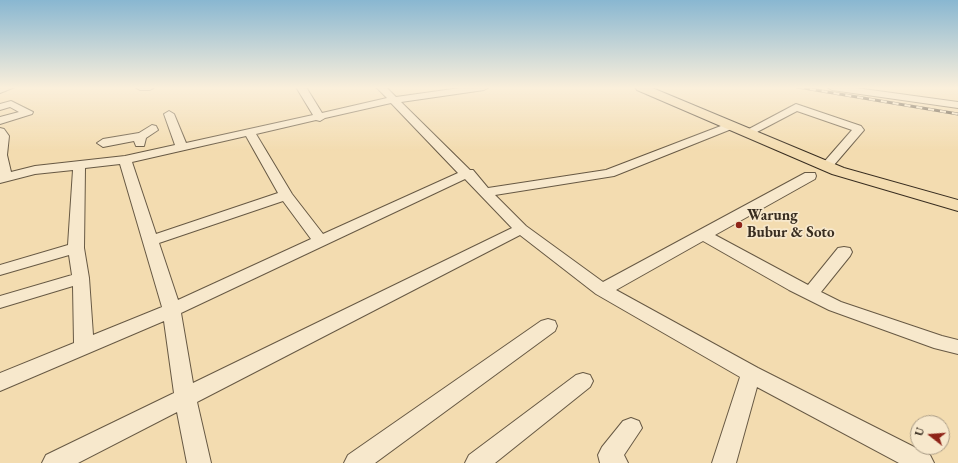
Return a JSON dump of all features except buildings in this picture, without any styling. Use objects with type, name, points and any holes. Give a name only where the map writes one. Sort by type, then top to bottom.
[{"type":"main road","points":[[690,109],[838,171],[958,206]]},
{"type":"main road","points":[[702,109],[830,162],[863,174],[958,200]]},
{"type":"street","points":[[0,121],[28,112],[21,109]]},
{"type":"street","points":[[314,109],[320,118]]},
{"type":"street","points":[[1,138],[3,178],[35,170],[133,159],[358,109]]},
{"type":"street","points":[[402,109],[487,192],[521,229],[602,290],[751,374],[922,463]]},
{"type":"street","points":[[753,130],[793,109]]},
{"type":"street","points":[[801,109],[858,128],[858,130],[830,162]]},
{"type":"street","points":[[169,114],[182,148]]},
{"type":"street","points":[[487,192],[609,173],[730,126]]},
{"type":"street","points":[[103,143],[141,136],[150,131],[152,128]]},
{"type":"street","points":[[250,134],[274,172],[286,195],[320,240]]},
{"type":"street","points":[[141,136],[133,159],[150,242],[172,310],[185,397],[199,463]]},
{"type":"street","points":[[79,166],[76,248],[81,278],[84,348]]},
{"type":"street","points":[[0,382],[172,310],[320,240],[468,173]]},
{"type":"street","points":[[602,290],[810,176]]},
{"type":"street","points":[[150,242],[286,195]]},
{"type":"street","points":[[54,463],[521,229]]},
{"type":"street","points":[[702,234],[810,294],[835,306],[941,343],[958,347]]},
{"type":"street","points":[[0,270],[76,248]]},
{"type":"street","points":[[810,294],[844,252]]},
{"type":"street","points":[[0,302],[81,278]]},
{"type":"street","points":[[356,463],[548,326]]},
{"type":"street","points":[[724,463],[751,374]]},
{"type":"street","points":[[477,463],[583,381]]},
{"type":"street","points":[[616,463],[610,460],[610,455],[631,428]]},
{"type":"railway","points":[[926,109],[958,114]]},
{"type":"place","name":"Warung Bubur & Soto","points":[[739,225]]}]
